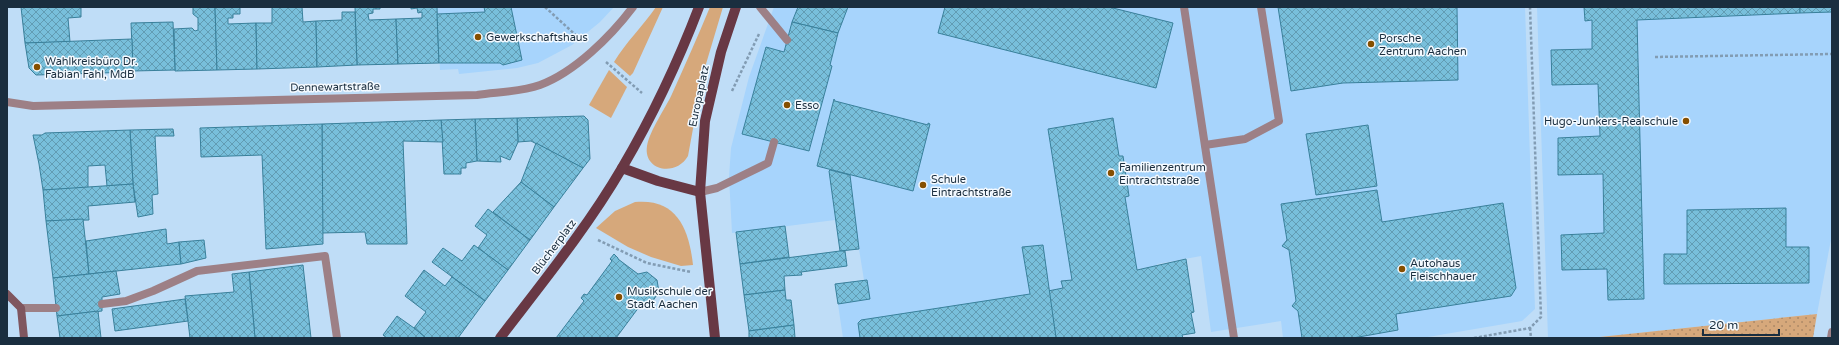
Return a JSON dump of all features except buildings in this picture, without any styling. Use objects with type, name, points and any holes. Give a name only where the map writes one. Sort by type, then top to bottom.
[{"type":"main road","points":[[699,7],[661,93],[622,168],[658,181],[700,192],[707,272],[715,338]]},
{"type":"main road","name":"Europaplatz","points":[[700,192],[705,121],[721,52],[736,7]]},
{"type":"main road","name":"Blücherplatz","points":[[500,338],[582,230],[622,168]]},
{"type":"main road","points":[[7,294],[20,308],[24,338]]},
{"type":"street","name":"Dennewartstraße","points":[[7,102],[33,106],[477,95],[521,90],[541,84],[574,66],[621,23],[633,7]]},
{"type":"street","points":[[760,7],[788,40]]},
{"type":"street","points":[[1184,7],[1234,338]]},
{"type":"street","points":[[1205,145],[1245,139],[1279,121],[1261,7]]},
{"type":"street","points":[[700,192],[717,188],[768,163],[774,142]]},
{"type":"street","points":[[102,304],[126,301],[153,291],[197,271],[325,256],[337,338]]},
{"type":"street","points":[[20,308],[56,308]]},
{"type":"street","points":[[1831,338],[1832,332]]},
{"type":"path","points":[[545,7],[642,93]]},
{"type":"path","points":[[1474,338],[1530,328],[1541,317],[1530,7]]},
{"type":"path","points":[[729,97],[767,15]]},
{"type":"path","points":[[1655,57],[1832,54]]},
{"type":"path","points":[[582,230],[596,239],[647,263],[688,272],[707,272]]},
{"type":"path","points":[[1530,328],[1531,338]]},
{"type":"shaded area","points":[[437,7],[614,7],[600,22],[572,45],[538,63],[517,68],[459,74],[458,69],[440,70]]},
{"type":"shaded area","points":[[656,7],[663,7],[633,73],[630,76],[614,62]]},
{"type":"shaded area","points":[[710,7],[723,7],[703,74],[688,156],[683,163],[676,167],[669,169],[655,166],[650,161],[647,154],[649,140],[654,126],[672,94]]},
{"type":"shaded area","points":[[774,7],[1525,7],[1535,309],[1522,321],[1422,338],[1283,338],[1281,321],[1211,332],[1201,256],[1157,264],[1157,266],[1062,281],[1063,288],[1049,291],[1056,338],[843,338],[835,284],[864,280],[859,249],[840,251],[835,220],[732,233],[729,177],[731,148],[749,77]]},
{"type":"shaded area","name":"Hugo-Junkers-Realschule","points":[[1537,7],[1832,7],[1832,234],[1817,314],[1590,338],[1548,338]]},
{"type":"shaded area","points":[[609,70],[627,87],[611,118],[589,105]]},
{"type":"shaded area","points":[[635,202],[649,202],[661,205],[671,211],[678,218],[688,239],[693,265],[681,266],[651,257],[628,247],[596,228],[615,211]]},
{"type":"shaded area","points":[[1817,314],[1813,338],[1590,338]]},
{"type":"place","name":"Gewerkschaftshaus","points":[[478,37]]},
{"type":"place","name":"Porsche Zentrum Aachen","points":[[1371,44]]},
{"type":"place","name":"Wahlkreisbüro Dr. Fabian Fahl, MdB","points":[[37,67]]},
{"type":"place","name":"Esso","points":[[787,105]]},
{"type":"place","name":"Hugo-Junkers-Realschule","points":[[1686,121]]},
{"type":"place","name":"Familienzentrum Eintrachtstraße","points":[[1111,173]]},
{"type":"place","name":"Schule Eintrachtstraße","points":[[923,185]]},
{"type":"place","name":"Autohaus Fleischhauer","points":[[1402,269]]},
{"type":"place","name":"Musikschule der Stadt Aachen","points":[[619,297]]}]
